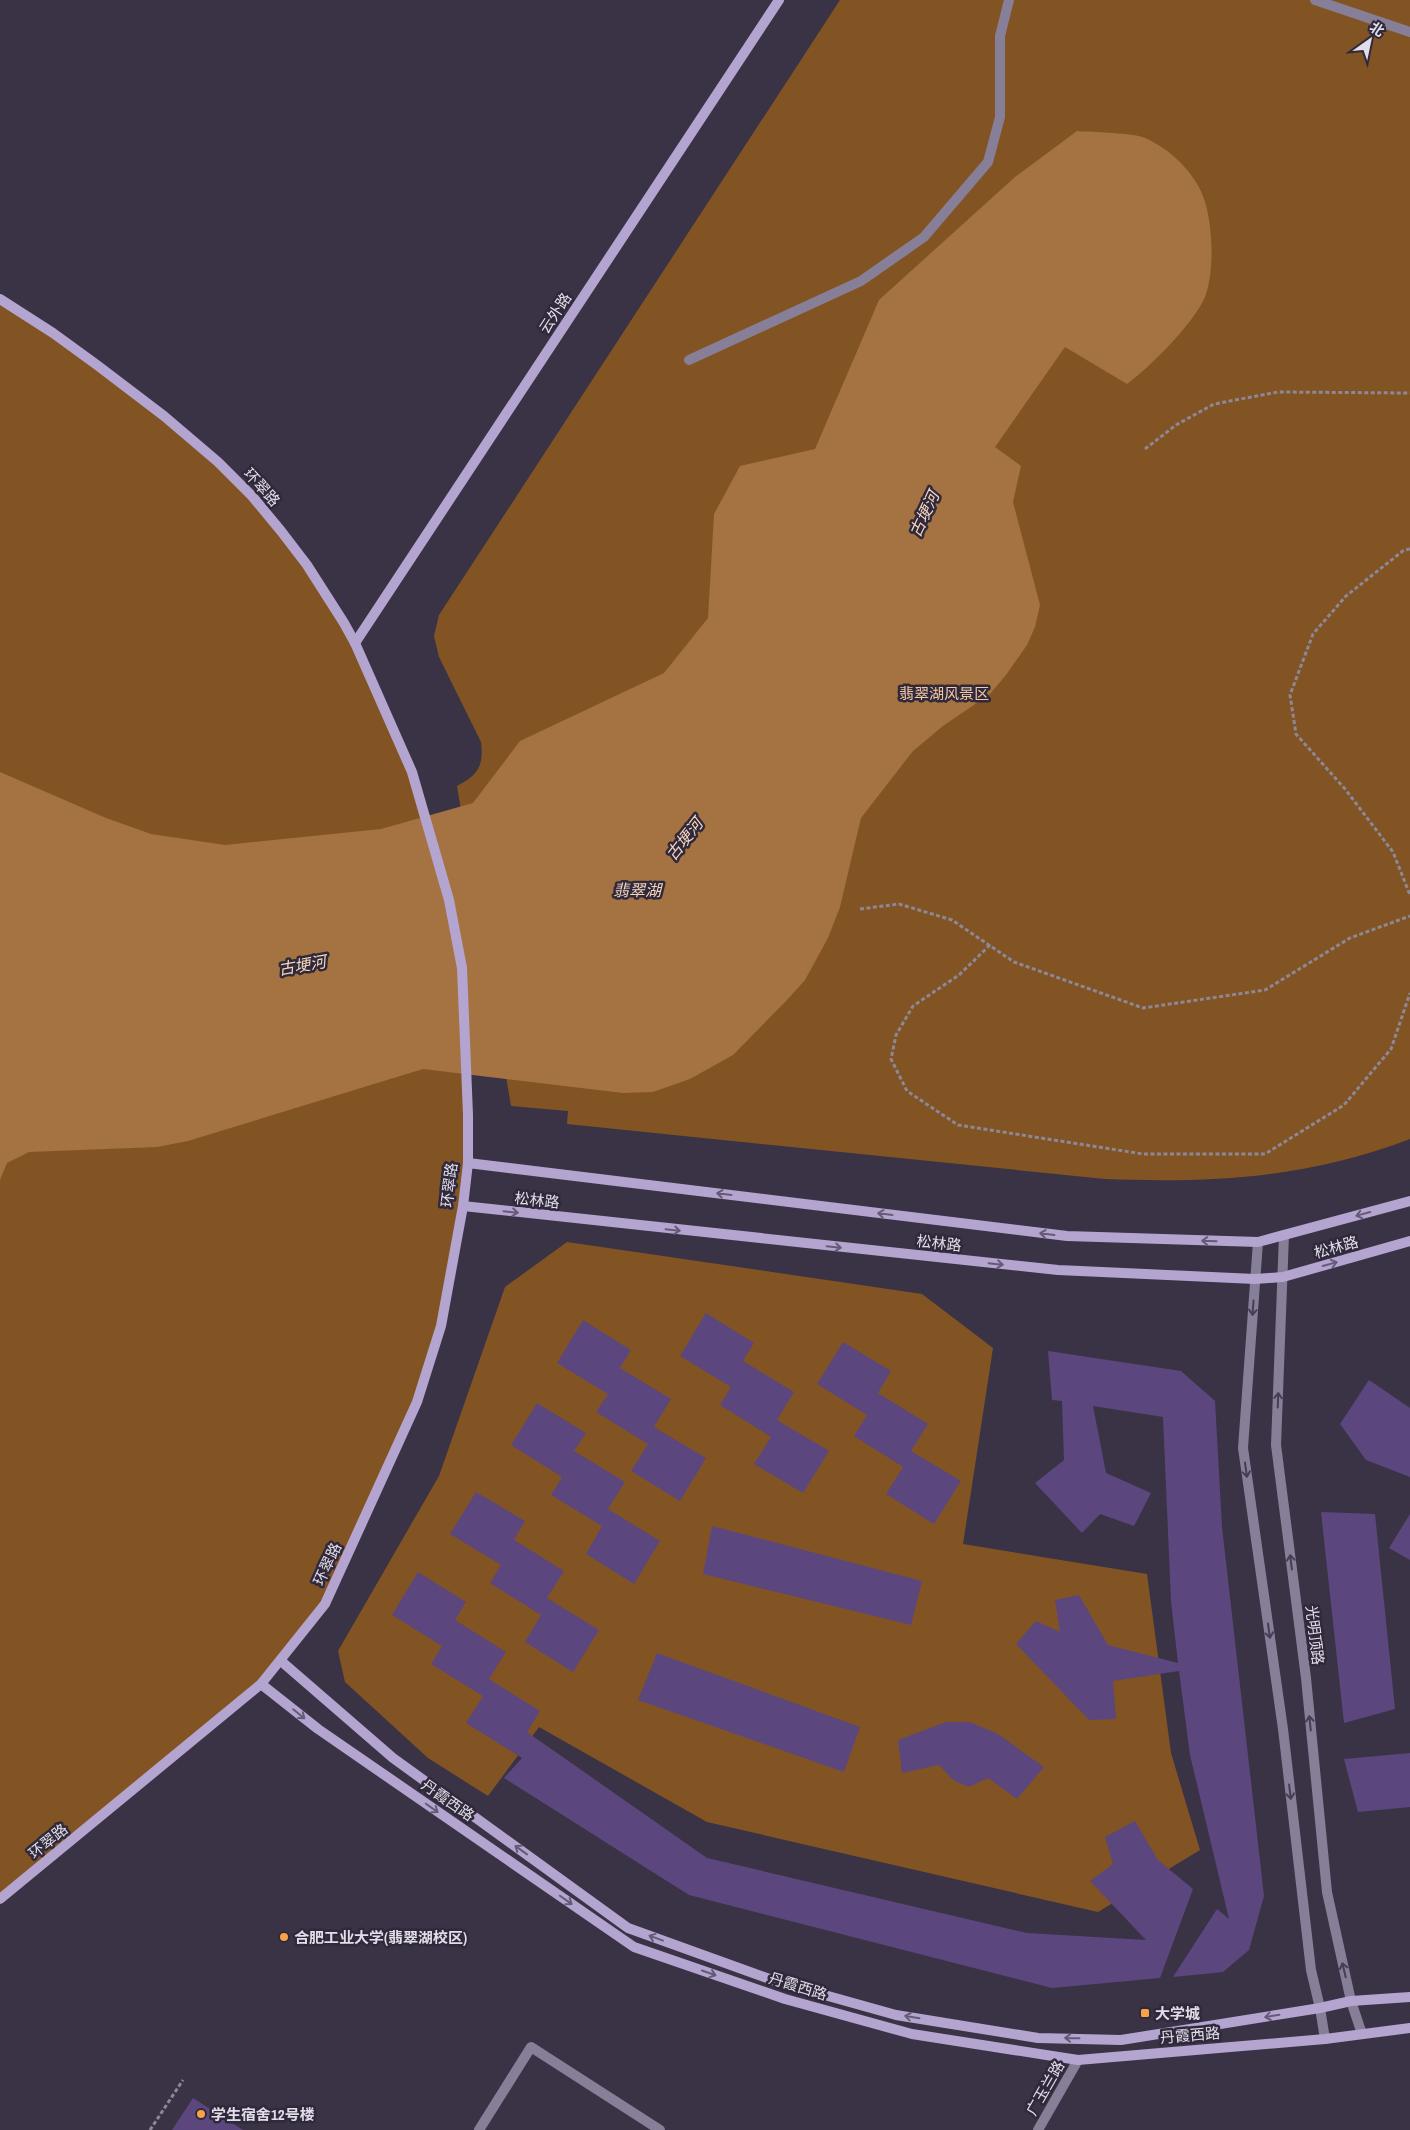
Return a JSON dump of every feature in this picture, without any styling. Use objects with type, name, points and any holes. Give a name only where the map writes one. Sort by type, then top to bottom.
[{"type":"street","name":"云外路","points":[[355,644],[779,0]]},
{"type":"street","points":[[689,360],[861,281],[924,237],[988,162],[1000,116],[1000,36],[1009,0]]},
{"type":"street","points":[[1315,0],[1410,32]]},
{"type":"street","name":"环翠路","points":[[0,299],[53,333],[97,365],[164,416],[218,462],[252,496],[307,565],[355,644],[412,772],[449,900],[462,968],[468,1114],[468,1163],[463,1206],[441,1326],[417,1402],[325,1604],[261,1684],[72,1841],[0,1898]]},
{"type":"street","name":"松林路","points":[[468,1163],[1068,1236],[1258,1242],[1410,1201]]},
{"type":"street","name":"松林路","points":[[463,1206],[1058,1270],[1255,1279],[1283,1277],[1410,1241]]},
{"type":"street","name":"光明顶路","points":[[1284,1235],[1276,1445],[1306,1678],[1326,1892],[1351,2001],[1362,2034]]},
{"type":"street","points":[[1258,1242],[1243,1448],[1283,1729],[1311,1970],[1325,2039]]},
{"type":"street","name":"丹霞西路","points":[[281,1661],[393,1758],[628,1928],[778,1982],[896,2015],[1038,2038],[1121,2040],[1320,2008],[1351,2001],[1410,1997]]},
{"type":"street","name":"丹霞西路","points":[[261,1684],[318,1729],[634,1947],[785,1999],[912,2034],[1078,2060],[1325,2039],[1410,2028]]},
{"type":"street","points":[[479,2130],[531,2047],[660,2130]]},
{"type":"street","name":"广玉兰路","points":[[1038,2130],[1078,2060]]},
{"type":"path","points":[[1145,449],[1176,425],[1214,404],[1278,392],[1410,393]]},
{"type":"path","points":[[1410,549],[1404,550],[1346,596],[1313,634],[1290,695],[1296,734],[1345,789],[1393,852],[1410,895]]},
{"type":"path","points":[[860,909],[899,904],[952,920],[1014,962],[1143,1008],[1265,990],[1350,938],[1410,916]]},
{"type":"path","points":[[990,945],[958,975],[913,1006],[896,1035],[891,1059],[907,1091],[958,1125],[1143,1154],[1265,1154],[1344,1105],[1391,1049],[1410,993]]},
{"type":"path","points":[[150,2130],[182,2080]]},
{"type":"green space","name":"翡翠湖风景区","points":[[840,0],[1410,0],[1410,1139],[1335,1162],[1260,1175],[1184,1180],[1105,1179],[567,1124],[568,1111],[511,1106],[457,786],[475,774],[478,769],[482,750],[481,742],[439,657],[434,636],[439,615]]},
{"type":"green space","points":[[0,299],[97,365],[252,496],[344,623],[412,772],[449,900],[468,1163],[441,1326],[417,1402],[325,1604],[281,1661],[0,1899]]},
{"type":"green space","points":[[567,1242],[922,1294],[993,1348],[963,1544],[1147,1574],[1171,1753],[1200,1850],[1098,1912],[707,1822],[539,1727],[488,1796],[428,1758],[345,1682],[338,1651],[439,1476],[505,1287]]},
{"type":"water","name":"翡翠湖","points":[[1077,131],[1123,134],[1145,138],[1172,154],[1194,178],[1203,196],[1211,233],[1210,274],[1205,297],[1182,331],[1147,367],[1127,384],[1065,347],[995,447],[1021,466],[1013,502],[1040,605],[1035,627],[1027,645],[990,694],[943,726],[913,751],[861,818],[840,907],[828,938],[805,980],[733,1055],[690,1079],[653,1092],[623,1093],[423,1069],[188,1141],[157,1147],[29,1152],[7,1163],[0,1180],[0,772],[106,818],[151,834],[225,845],[381,829],[473,803],[520,741],[664,673],[708,618],[714,514],[740,466],[815,449],[879,300],[1015,177]]},
{"type":"building","points":[[706,1313],[754,1343],[743,1361],[794,1392],[777,1420],[829,1451],[803,1493],[754,1464],[771,1437],[720,1405],[731,1387],[680,1356]]},
{"type":"building","points":[[583,1320],[631,1350],[620,1368],[671,1399],[654,1427],[706,1458],[680,1501],[631,1471],[648,1444],[596,1412],[608,1394],[557,1363]]},
{"type":"building","points":[[843,1342],[891,1371],[878,1393],[928,1424],[911,1451],[961,1481],[934,1524],[886,1494],[903,1467],[854,1436],[867,1415],[817,1384]]},
{"type":"building","points":[[1048,1351],[1181,1371],[1215,1401],[1222,1527],[1264,1896],[1249,1950],[1223,1972],[1173,1977],[1217,1909],[1229,1919],[1190,1755],[1179,1671],[1113,1681],[1116,1719],[1089,1720],[1016,1644],[1036,1621],[1060,1632],[1055,1600],[1079,1595],[1108,1645],[1178,1663],[1171,1601],[1163,1417],[1093,1406],[1106,1473],[1151,1493],[1134,1526],[1100,1514],[1082,1533],[1035,1483],[1064,1460],[1062,1401],[1052,1400]]},
{"type":"building","points":[[1369,1380],[1410,1408],[1410,1477],[1366,1460],[1340,1424]]},
{"type":"building","points":[[537,1403],[586,1433],[574,1451],[625,1482],[608,1509],[660,1541],[634,1584],[586,1554],[602,1526],[551,1495],[562,1477],[511,1445]]},
{"type":"building","points":[[476,1492],[525,1521],[514,1540],[564,1571],[547,1598],[599,1630],[573,1672],[525,1642],[541,1615],[490,1583],[501,1565],[450,1534]]},
{"type":"building","points":[[1321,1512],[1375,1514],[1395,1709],[1344,1723]]},
{"type":"building","points":[[1410,1514],[1410,1560],[1389,1548]]},
{"type":"building","points":[[712,1526],[922,1581],[911,1625],[703,1574]]},
{"type":"building","points":[[418,1572],[466,1602],[455,1620],[506,1652],[489,1679],[540,1711],[527,1732],[707,1858],[1027,1933],[1146,1940],[1090,1881],[1113,1864],[1105,1837],[1135,1821],[1158,1860],[1193,1889],[1160,1978],[1052,1988],[689,1895],[504,1778],[522,1758],[466,1723],[483,1696],[431,1664],[442,1646],[392,1615]]},
{"type":"building","points":[[657,1653],[860,1727],[844,1772],[638,1700]]},
{"type":"building","points":[[946,1722],[970,1722],[998,1734],[1044,1767],[1017,1799],[988,1778],[969,1787],[954,1781],[939,1765],[902,1773],[898,1740]]},
{"type":"building","points":[[1410,1753],[1410,1807],[1358,1812],[1344,1759]]},
{"type":"building","name":"学生宿舍12号楼","points":[[193,2098],[243,2130],[172,2130]]},
{"type":"place","name":"合肥工业大学(翡翠湖校区)","points":[[284,1937]]},
{"type":"place","name":"大学城","points":[[1145,2013]]},
{"type":"place","name":"学生宿舍12号楼","points":[[201,2114]]},
{"type":"water label","name":"古埂河","points":[[924,514]]},
{"type":"water label","name":"古埂河","points":[[684,839]]},
{"type":"water label","name":"古埂河","points":[[302,965]]}]
